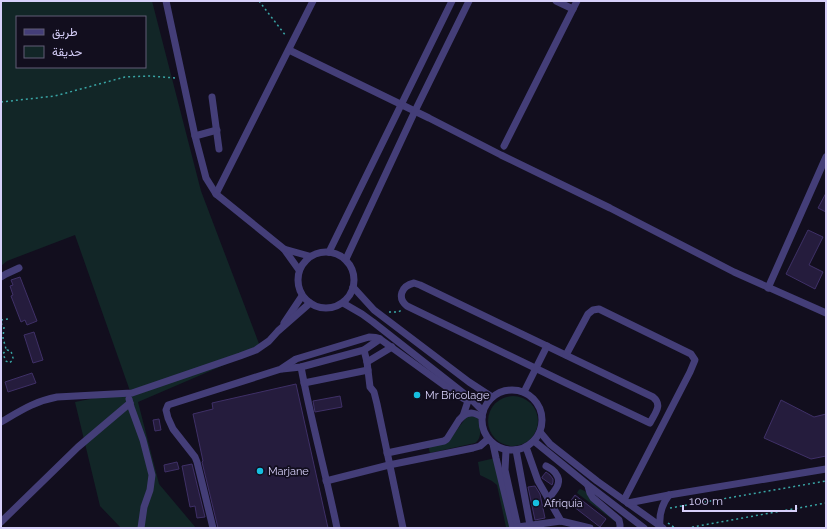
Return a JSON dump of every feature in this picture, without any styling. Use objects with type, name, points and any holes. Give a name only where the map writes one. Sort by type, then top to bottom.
[{"type":"street","points":[[166,1],[195,136],[206,178],[216,194],[284,249],[299,270]]},
{"type":"street","points":[[216,194],[313,1]]},
{"type":"street","points":[[329,252],[400,104],[452,1]]},
{"type":"street","points":[[346,259],[414,111],[469,1]]},
{"type":"street","points":[[556,1],[573,9]]},
{"type":"street","points":[[504,146],[577,1]]},
{"type":"street","points":[[289,50],[610,208],[734,272],[826,313]]},
{"type":"street","points":[[212,97],[219,149]]},
{"type":"street","points":[[195,136],[217,130]]},
{"type":"street","points":[[768,288],[826,157]]},
{"type":"street","points":[[284,249],[309,256]]},
{"type":"street","points":[[321,251],[329,252],[334,252],[346,259],[352,269],[354,286],[351,293],[342,303],[334,307],[319,308],[302,296],[297,277],[304,261],[309,256],[321,251]]},
{"type":"street","points":[[1,277],[19,268]]},
{"type":"street","points":[[410,284],[417,284],[547,346],[655,398],[658,402],[658,407],[650,423],[407,306],[404,304],[402,298],[403,291],[410,284]]},
{"type":"street","points":[[354,286],[374,310],[469,382],[492,397]]},
{"type":"street","points":[[278,331],[302,296]]},
{"type":"street","points":[[1,422],[44,400],[57,397],[139,391],[256,350],[269,341],[278,331],[310,303]]},
{"type":"street","points":[[342,303],[369,319],[470,400],[483,414]]},
{"type":"street","points":[[566,355],[588,314],[592,310],[599,309],[691,354],[695,360],[626,502]]},
{"type":"street","points":[[281,369],[296,359],[369,337],[377,337],[459,396],[470,400]]},
{"type":"street","points":[[213,528],[197,462],[195,457],[173,429],[166,410],[168,405],[281,369],[301,367],[364,350],[380,339]]},
{"type":"street","points":[[524,392],[547,346]]},
{"type":"street","points":[[367,362],[392,347]]},
{"type":"street","points":[[364,350],[370,387],[374,392],[403,528]]},
{"type":"street","points":[[301,367],[337,528]]},
{"type":"street","points":[[304,383],[368,370]]},
{"type":"street","points":[[491,441],[499,448],[506,450],[516,450],[526,447],[534,441],[540,432],[543,423],[542,413],[538,404],[532,397],[524,392],[516,390],[499,392],[487,403],[482,420],[484,430],[491,441],[516,528]]},
{"type":"street","points":[[128,393],[152,475],[150,490],[144,507],[141,528]]},
{"type":"street","points":[[387,452],[444,441],[463,416],[470,400]]},
{"type":"street","points":[[1,522],[78,447],[130,403]]},
{"type":"street","points":[[463,416],[472,412],[483,414]]},
{"type":"street","points":[[540,432],[550,444],[661,527]]},
{"type":"street","points":[[326,481],[389,465],[473,448],[491,441]]},
{"type":"street","points":[[534,441],[644,528]]},
{"type":"street","points":[[526,447],[538,481],[561,520]]},
{"type":"street","points":[[506,450],[505,470],[516,528]]},
{"type":"street","points":[[516,450],[530,525]]},
{"type":"street","points":[[532,464],[548,467],[558,476],[559,481],[549,498]]},
{"type":"street","points":[[626,502],[826,469]]},
{"type":"street","points":[[588,485],[590,493],[594,498],[619,520],[620,528]]},
{"type":"street","points":[[661,527],[659,520],[661,509],[665,499],[669,495]]},
{"type":"street","points":[[516,528],[561,520],[590,528]]},
{"type":"path","points":[[259,1],[286,36]]},
{"type":"path","points":[[1,102],[55,96],[125,77],[149,76],[183,78]]},
{"type":"path","points":[[388,312],[398,312],[407,306]]},
{"type":"path","points":[[1,320],[8,319]]},
{"type":"path","points":[[1,323],[4,327],[3,338],[7,350],[11,351],[13,358],[9,363],[6,362],[3,354],[5,350],[7,350]]},
{"type":"path","points":[[666,508],[826,481]]},
{"type":"path","points":[[687,528],[826,503]]},
{"type":"green space","points":[[1,1],[152,1],[201,191],[261,349],[138,402],[159,484],[196,528],[121,528],[100,506],[75,402],[130,391],[75,235],[7,261],[1,266]]},
{"type":"green space","points":[[508,396],[518,396],[531,403],[538,416],[538,426],[531,439],[518,446],[508,446],[499,442],[492,435],[488,426],[488,416],[492,407],[499,400]]},
{"type":"green space","points":[[468,415],[478,418],[480,435],[478,441],[475,443],[430,453],[428,446],[447,443]]},
{"type":"green space","points":[[495,458],[510,528],[505,528],[497,485],[480,475],[478,462]]},
{"type":"green space","points":[[580,489],[594,498],[617,523],[577,493]]},
{"type":"building","points":[[826,193],[826,212],[818,208]]},
{"type":"building","points":[[808,230],[823,237],[809,265],[823,272],[815,289],[786,274]]},
{"type":"building","points":[[20,277],[37,321],[27,325],[25,320],[21,322],[11,296],[13,295],[10,286],[13,285],[11,280]]},
{"type":"building","points":[[34,332],[43,360],[33,363],[24,335]]},
{"type":"building","points":[[32,373],[36,383],[8,392],[5,382]]},
{"type":"building","name":"Marjane","points":[[296,384],[328,528],[218,528],[202,462],[193,414],[213,409],[212,403]]},
{"type":"building","points":[[340,396],[342,407],[315,412],[313,401]]},
{"type":"building","points":[[781,400],[814,417],[826,414],[826,456],[811,459],[764,438]]},
{"type":"building","points":[[159,419],[161,430],[155,431],[153,420]]},
{"type":"building","points":[[177,462],[179,469],[165,472],[164,465]]},
{"type":"building","points":[[192,464],[205,517],[197,518],[195,506],[190,507],[182,466]]},
{"type":"building","points":[[546,472],[553,479],[552,485],[542,478]]},
{"type":"building","name":"Afriquia","points":[[535,486],[540,494],[545,518],[535,520],[528,487]]},
{"type":"building","points":[[575,495],[606,519],[600,527],[569,503]]},
{"type":"place","name":"Mr Bricolage","points":[[417,395]]},
{"type":"place","name":"Marjane","points":[[260,471]]},
{"type":"place","name":"Afriquia","points":[[536,503]]}]
